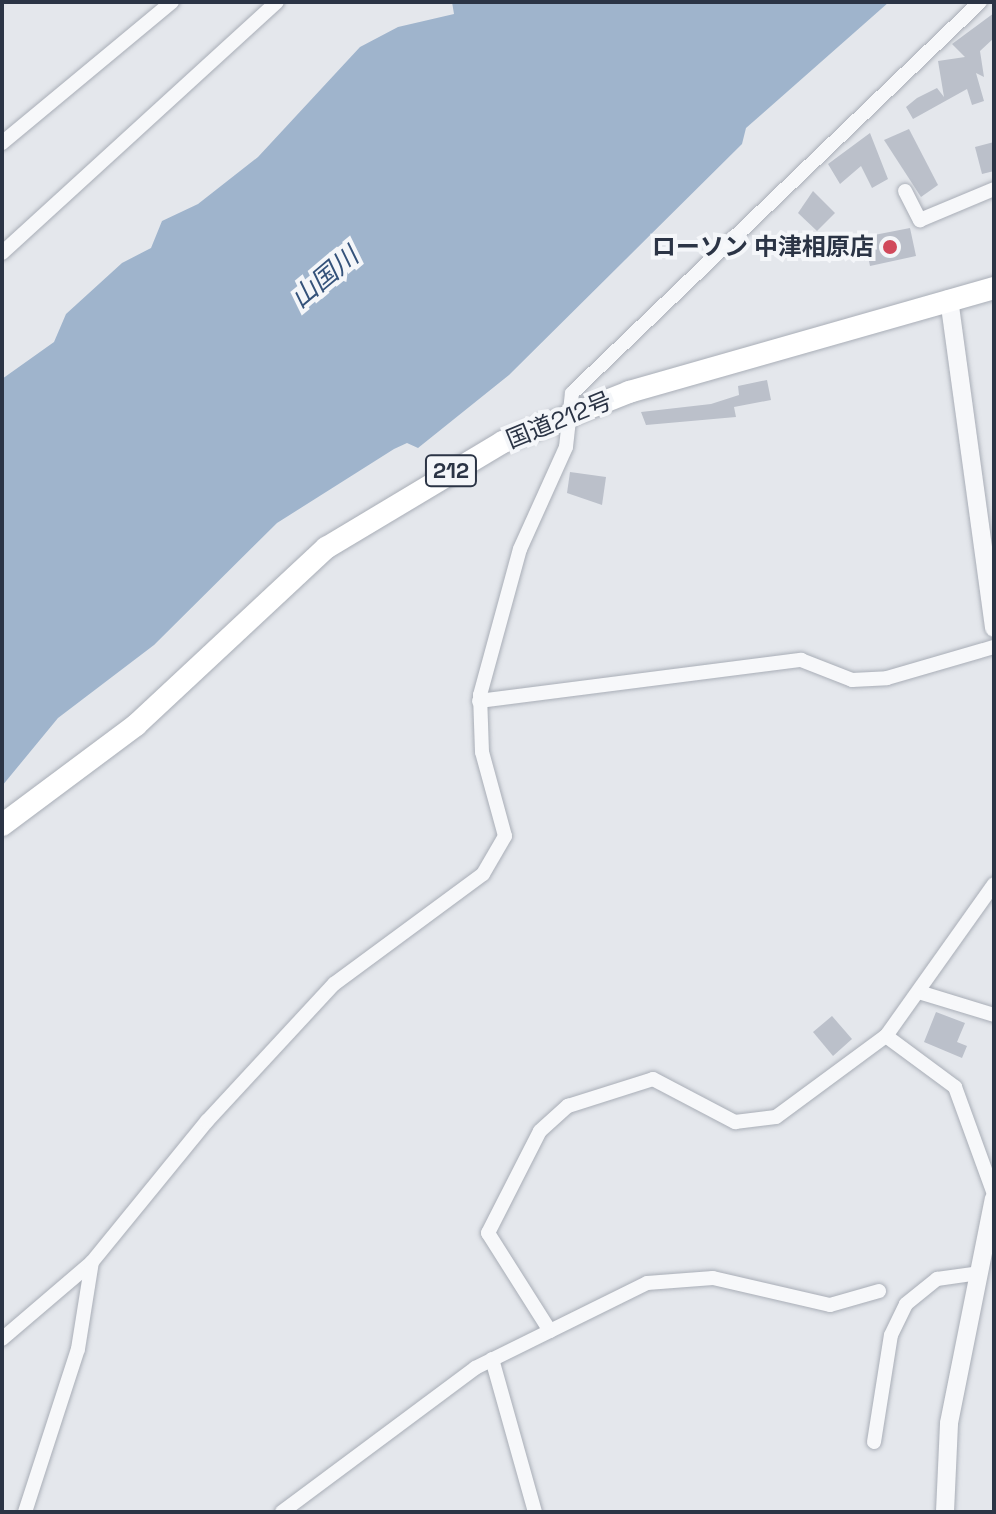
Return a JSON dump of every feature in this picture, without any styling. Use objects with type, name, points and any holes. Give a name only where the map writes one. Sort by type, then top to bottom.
[{"type":"highway","name":"国道212号","points":[[2,825],[136,725],[326,548],[466,462],[567,412],[994,288]]},
{"type":"street","points":[[2,143],[172,2]]},
{"type":"street","points":[[2,253],[277,2]]},
{"type":"street","points":[[2,1339],[92,1262],[207,1121],[334,984],[448,905],[498,853],[503,812],[482,752],[479,701],[520,549],[566,447],[567,412],[572,393],[980,2]]},
{"type":"street","points":[[905,191],[920,220],[994,189]]},
{"type":"street","points":[[949,299],[994,628]]},
{"type":"street","points":[[479,701],[801,660],[852,680],[887,678],[994,647]]},
{"type":"street","points":[[550,1331],[488,1222],[540,1131],[568,1106],[653,1079],[735,1122],[757,1124],[886,1036],[922,993],[994,884]]},
{"type":"street","points":[[922,993],[994,1015]]},
{"type":"street","points":[[886,1036],[955,1087],[994,1196],[949,1423],[945,1512]]},
{"type":"street","points":[[25,1512],[78,1349],[92,1262]]},
{"type":"street","points":[[874,1442],[891,1335],[906,1304],[937,1279],[979,1273]]},
{"type":"street","points":[[282,1512],[492,1359],[647,1283],[681,1276],[805,1304],[879,1291]]},
{"type":"street","points":[[492,1359],[535,1512]]},
{"type":"water","name":"山国川","points":[[452,2],[889,2],[746,128],[742,144],[509,375],[418,448],[407,443],[394,449],[277,523],[154,645],[58,718],[2,786],[2,379],[54,342],[66,314],[122,263],[151,248],[162,221],[198,204],[258,157],[360,47],[398,27],[454,14]]},
{"type":"building","points":[[994,13],[994,38],[980,51],[984,77],[976,73],[984,101],[972,105],[967,89],[913,119],[906,107],[917,98],[937,88],[944,97],[938,61],[965,57],[952,44]]},
{"type":"building","points":[[909,129],[938,185],[921,197],[884,140]]},
{"type":"building","points":[[870,133],[888,179],[872,188],[861,166],[840,184],[828,164]]},
{"type":"building","points":[[994,142],[994,171],[982,174],[975,147]]},
{"type":"building","points":[[813,191],[835,213],[817,231],[798,213]]},
{"type":"building","name":"ローソン 中津相原店","points":[[910,228],[916,256],[870,266],[864,237]]},
{"type":"building","points":[[767,380],[771,400],[734,407],[736,417],[646,425],[641,412],[711,404],[739,395],[738,386]]},
{"type":"building","points":[[570,472],[606,477],[602,505],[567,493]]},
{"type":"building","points":[[936,1012],[965,1023],[957,1042],[967,1046],[962,1058],[924,1042]]},
{"type":"building","points":[[832,1016],[852,1039],[833,1056],[813,1032]]},
{"type":"place","name":"ローソン 中津相原店","points":[[890,247]]}]
